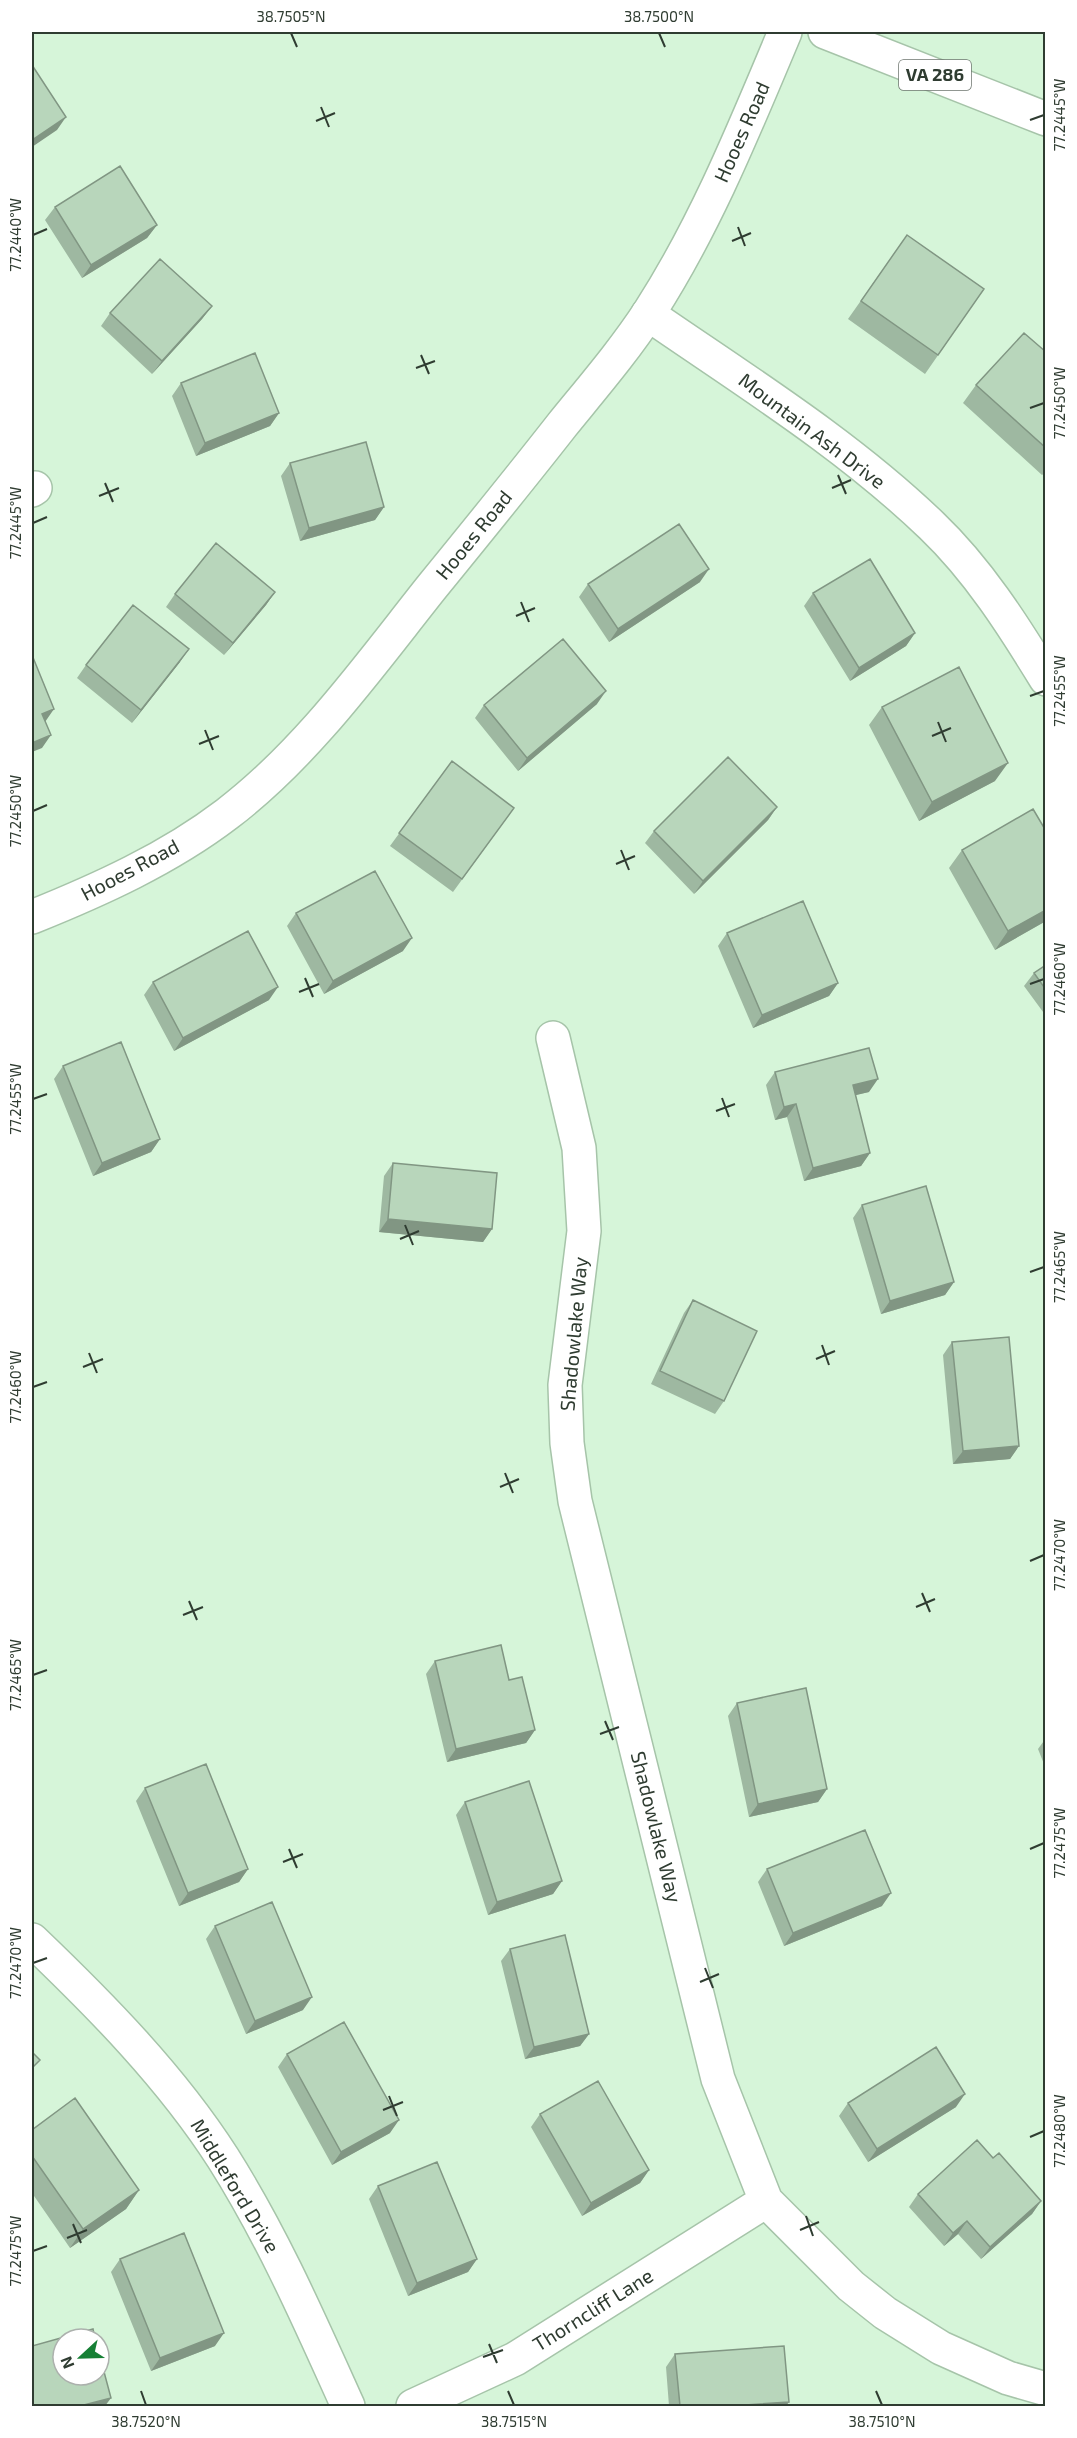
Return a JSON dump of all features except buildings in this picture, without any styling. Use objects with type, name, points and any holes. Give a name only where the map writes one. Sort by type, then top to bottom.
[{"type":"main road","name":"Hooes Road","points":[[32,917],[102,888],[204,831],[252,794],[279,768],[371,663],[584,398],[648,314],[676,268],[726,170],[785,32]]},
{"type":"main road","name":"VA 286","points":[[825,32],[1046,119]]},
{"type":"main road","name":"Mountain Ash Drive","points":[[648,314],[852,456],[933,526],[997,603],[1046,679]]},
{"type":"main road","name":"Shadowlake Way","points":[[553,1038],[579,1148],[584,1231],[565,1385],[567,1443],[575,1501],[718,2079],[766,2201],[851,2286],[885,2313],[941,2348],[974,2364],[1046,2389]]},
{"type":"main road","name":"Middleford Drive","points":[[32,1940],[96,2001],[185,2104],[222,2157],[258,2217],[348,2406]]},
{"type":"main road","name":"Thorncliff Lane","points":[[413,2406],[515,2359],[766,2201]]}]
